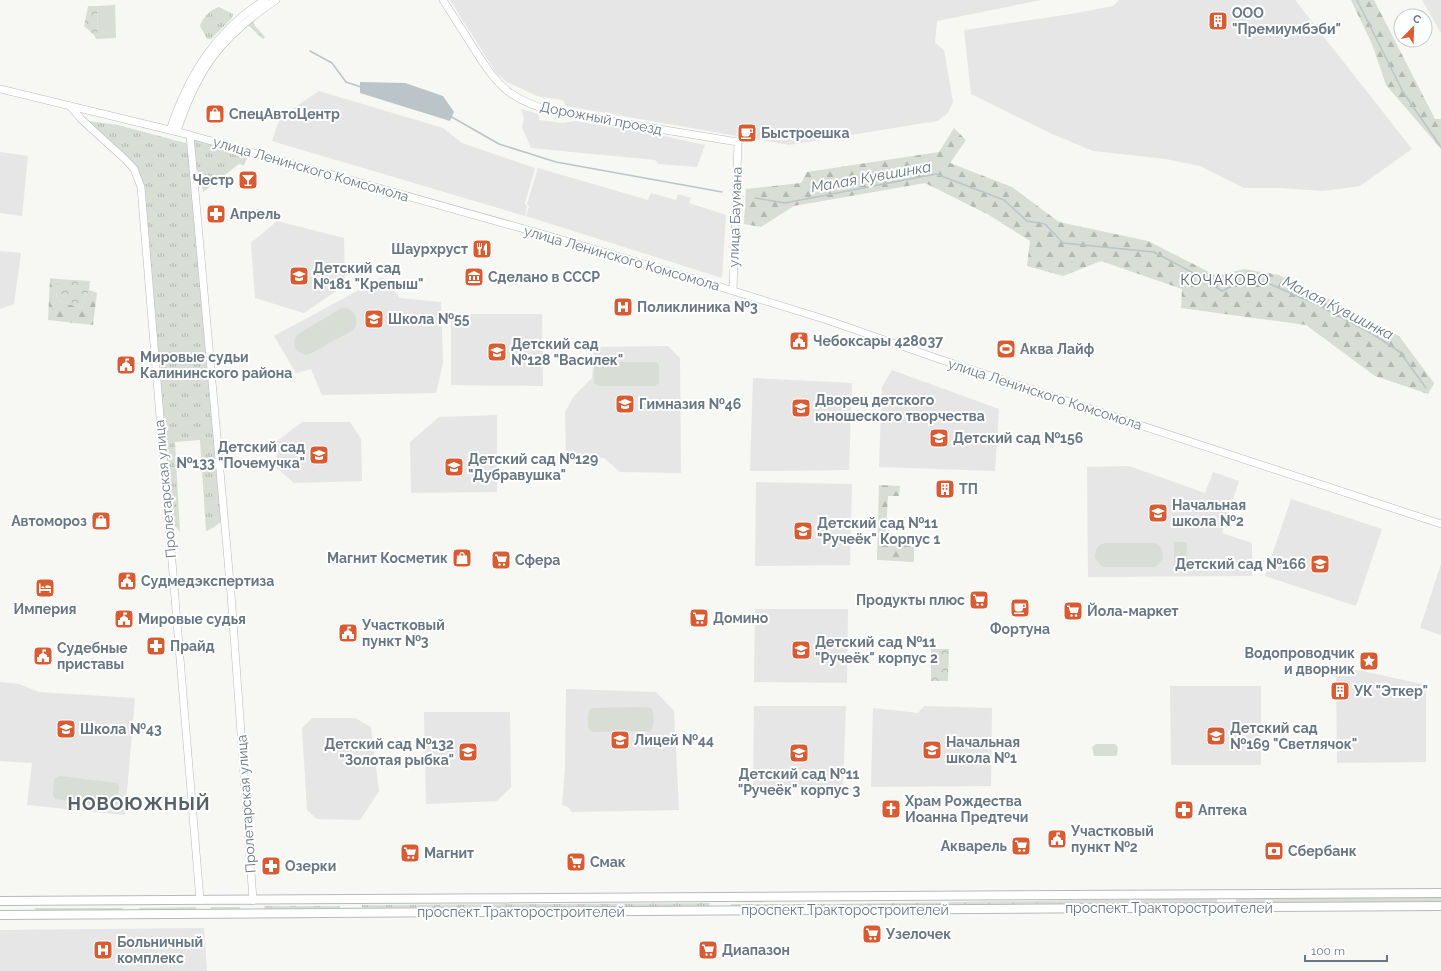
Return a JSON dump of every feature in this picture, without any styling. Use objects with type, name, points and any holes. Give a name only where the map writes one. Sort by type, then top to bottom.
[{"type":"main road","name":"проспект Тракторостроителей","points":[[0,901],[1441,893]]},
{"type":"main road","points":[[1220,894],[1221,908]]},
{"type":"main road","points":[[724,897],[724,910]]},
{"type":"main road","points":[[132,900],[133,914]]},
{"type":"main road","points":[[200,900],[205,914]]},
{"type":"main road","points":[[248,913],[251,910],[253,900]]},
{"type":"main road","points":[[24,901],[24,915]]},
{"type":"main road","name":"проспект Тракторостроителей","points":[[0,915],[1441,906]]},
{"type":"street","points":[[174,131],[192,91],[196,76],[224,33],[241,18],[266,0]]},
{"type":"street","points":[[204,64],[238,28],[276,0]]},
{"type":"street","name":"Дорожный проезд","points":[[443,0],[488,70],[498,82],[525,102],[555,112],[738,142]]},
{"type":"street","name":"улица Ленинского Комсомола","points":[[0,89],[190,135],[552,237],[733,291],[821,318],[946,361],[1441,524]]},
{"type":"street","name":"Пролетарская улица","points":[[70,106],[82,120],[134,169],[141,187],[200,900]]},
{"type":"street","name":"Пролетарская улица","points":[[190,135],[231,594],[253,900]]},
{"type":"street","name":"улица Баумана","points":[[733,291],[738,142]]},
{"type":"shaded area","points":[[450,0],[1041,0],[937,21],[935,43],[944,50],[953,102],[948,113],[937,121],[789,145],[566,106],[563,100],[540,97],[507,82],[496,73]]},
{"type":"shaded area","points":[[1119,0],[1295,0],[1412,149],[1360,186],[1323,191],[1281,188],[1244,188],[1200,166],[1166,159],[1093,151],[1050,133],[971,94],[964,30],[1071,14],[1113,6]]},
{"type":"shaded area","points":[[1422,0],[1441,0],[1441,33],[1433,19],[1433,8],[1427,8]]},
{"type":"shaded area","points":[[360,82],[405,83],[443,96],[454,112],[450,121],[360,93]]},
{"type":"shaded area","points":[[319,91],[443,128],[462,143],[535,168],[525,203],[527,207],[525,216],[272,141],[280,117]]},
{"type":"shaded area","points":[[521,109],[539,114],[539,120],[563,123],[575,121],[659,135],[705,145],[697,167],[658,164],[655,160],[531,148],[522,127],[524,119]]},
{"type":"shaded area","points":[[0,152],[28,156],[22,216],[0,213]]},
{"type":"shaded area","points":[[538,168],[648,200],[651,193],[676,200],[678,194],[691,198],[689,203],[726,215],[722,278],[526,216],[529,207],[527,204]]},
{"type":"shaded area","name":"Детский сад №181 \"Крепыш\"","points":[[277,221],[344,238],[345,285],[304,313],[255,298],[251,243]]},
{"type":"shaded area","points":[[0,251],[21,253],[14,304],[0,309]]},
{"type":"shaded area","name":"Школа №55","points":[[383,277],[400,298],[441,302],[443,363],[436,393],[322,395],[311,369],[296,373],[274,336]]},
{"type":"shaded area","name":"Детский сад №128 \"Василек\"","points":[[467,314],[542,314],[543,386],[451,385],[451,318]]},
{"type":"shaded area","name":"Гимназия №46","points":[[668,346],[680,358],[681,473],[620,472],[604,458],[566,456],[565,412],[574,396],[592,378],[594,347]]},
{"type":"shaded area","name":"Детский сад №156","points":[[892,370],[999,409],[995,471],[879,467],[882,387]]},
{"type":"shaded area","name":"Дворец детского юношеского творчества","points":[[753,378],[852,383],[849,470],[750,471]]},
{"type":"shaded area","name":"Детский сад №129 \"Дубравушка\"","points":[[497,415],[497,492],[411,493],[410,442],[439,417]]},
{"type":"shaded area","name":"Детский сад №133 \"Почемучка\"","points":[[302,422],[350,422],[361,439],[362,481],[294,483],[277,468],[276,442]]},
{"type":"shaded area","name":"Начальная школа №2","points":[[1129,466],[1205,493],[1213,472],[1239,481],[1222,533],[1252,543],[1252,576],[1088,577],[1087,467]]},
{"type":"shaded area","name":"Детский сад №11 \"Ручеёк\" Корпус 1","points":[[756,482],[852,484],[850,565],[755,566]]},
{"type":"shaded area","name":"Детский сад №166","points":[[1291,499],[1382,529],[1356,606],[1265,576]]},
{"type":"shaded area","points":[[1441,564],[1441,635],[1420,628]]},
{"type":"shaded area","name":"Детский сад №11 \"Ручеёк\" корпус 2","points":[[755,609],[848,609],[847,683],[754,682]]},
{"type":"shaded area","points":[[1336,670],[1358,670],[1426,685],[1426,762],[1337,763]]},
{"type":"shaded area","name":"Школа №43","points":[[0,682],[19,684],[39,692],[135,698],[125,815],[27,805],[32,763],[0,761]]},
{"type":"shaded area","name":"Детский сад №169 \"Светлячок\"","points":[[1170,686],[1261,686],[1261,765],[1171,765]]},
{"type":"shaded area","name":"Лицей №44","points":[[566,689],[656,692],[674,711],[679,810],[572,812],[568,807],[562,805],[565,768]]},
{"type":"shaded area","name":"Детский сад №11 \"Ручеёк\" корпус 3","points":[[754,706],[846,706],[843,787],[753,788]]},
{"type":"shaded area","name":"Начальная школа №1","points":[[924,706],[992,708],[991,786],[871,787],[873,708],[918,713]]},
{"type":"shaded area","name":"Детский сад №132 \"Золотая рыбка\"","points":[[424,712],[510,712],[511,787],[497,801],[426,804]]},
{"type":"shaded area","points":[[312,718],[355,718],[371,727],[379,791],[360,820],[317,819],[307,810],[302,728]]},
{"type":"shaded area","name":"Больничный комплекс","points":[[204,928],[207,971],[0,971],[0,930]]},
{"type":"green space","points":[[1351,0],[1374,0],[1393,37],[1393,48],[1399,48],[1435,119],[1441,119],[1441,149],[1386,85],[1372,44]]},
{"type":"green space","points":[[115,5],[116,38],[98,39],[97,6]]},
{"type":"green space","points":[[88,6],[97,6],[98,39],[96,39],[94,35],[84,26]]},
{"type":"green space","points":[[219,7],[233,14],[232,18],[211,39],[207,39],[200,26],[201,23],[210,12]]},
{"type":"green space","points":[[252,18],[255,26],[265,37],[263,39],[246,23]]},
{"type":"green space","points":[[82,120],[118,125],[189,144],[225,520],[206,531],[200,440],[175,442],[180,532],[167,516],[138,176]]},
{"type":"green space","points":[[954,128],[966,140],[950,163],[1012,187],[1059,222],[1148,241],[1217,276],[1244,269],[1279,275],[1336,302],[1399,336],[1434,383],[1428,394],[1375,376],[1306,325],[1181,308],[1182,289],[1101,261],[1063,276],[1027,266],[1030,241],[989,215],[925,183],[794,206],[761,227],[744,224],[746,189],[801,183],[807,172],[939,152]]},
{"type":"green space","points":[[196,139],[227,148],[229,153],[247,158],[244,165],[239,164],[203,192],[201,173],[197,171],[194,141]]},
{"type":"green space","points":[[50,278],[58,279],[56,300],[81,308],[89,290],[97,293],[93,325],[48,320]]},
{"type":"green space","points":[[58,279],[90,281],[89,290],[81,308],[56,300]]},
{"type":"green space","points":[[345,308],[351,310],[355,314],[356,326],[353,330],[310,354],[305,355],[297,351],[294,342],[298,334],[340,309]]},
{"type":"green space","points":[[599,362],[657,362],[659,366],[659,383],[655,386],[599,386],[594,382],[594,367]]},
{"type":"green space","points":[[879,485],[900,486],[899,496],[888,496],[886,534],[914,548],[914,562],[877,560]]},
{"type":"green space","points":[[1174,542],[1187,542],[1186,565],[1174,565]]},
{"type":"green space","points":[[1105,543],[1154,543],[1161,548],[1163,558],[1158,565],[1154,567],[1104,567],[1100,565],[1095,558],[1095,555],[1098,547]]},
{"type":"green space","points":[[931,649],[949,649],[948,681],[931,681]]},
{"type":"green space","points":[[648,707],[652,709],[654,720],[652,728],[649,731],[593,732],[588,727],[588,713],[593,708]]},
{"type":"green space","points":[[1096,744],[1115,744],[1118,747],[1117,755],[1094,756],[1092,747]]},
{"type":"green space","points":[[60,776],[117,783],[119,787],[117,804],[113,806],[55,799],[53,795],[54,781],[55,778]]},
{"type":"green space","points":[[1217,898],[1217,903],[834,906],[834,904]]},
{"type":"green space","points":[[1236,898],[1441,898],[1441,902],[1236,902]]},
{"type":"green space","points":[[710,903],[709,906],[362,908],[362,905]]},
{"type":"green space","points":[[731,904],[833,904],[833,906],[731,907]]},
{"type":"green space","points":[[264,906],[340,906],[339,909],[265,910]]},
{"type":"green space","points":[[196,907],[196,911],[140,911],[139,908]]},
{"type":"green space","points":[[211,907],[240,907],[240,910],[211,910]]},
{"type":"green space","points":[[35,908],[123,908],[123,911],[36,912]]},
{"type":"waterway","points":[[1357,0],[1403,92],[1441,147]]},
{"type":"waterway","name":"Малая Кувшинка","points":[[310,51],[332,63],[346,82],[361,87]]},
{"type":"waterway","name":"Малая Кувшинка","points":[[450,116],[499,144],[556,162],[722,192]]},
{"type":"waterway","name":"Малая Кувшинка","points":[[755,198],[785,203],[936,174],[1004,200],[1027,221],[1045,224],[1063,243],[1154,252],[1195,274],[1222,291],[1245,280],[1265,282],[1318,305],[1371,333],[1400,352],[1426,388]]},
{"type":"place","name":"ООО \"Премиумбэби\"","points":[[1218,21]]},
{"type":"place","name":"СпецАвтоЦентр","points":[[215,114]]},
{"type":"place","name":"Быстроешка","points":[[747,133]]},
{"type":"place","name":"Честр","points":[[248,180]]},
{"type":"place","name":"Апрель","points":[[216,214]]},
{"type":"place","name":"Шаурхруст","points":[[482,249]]},
{"type":"place","name":"Детский сад №181 \"Крепыш\"","points":[[299,276]]},
{"type":"place","name":"Сделано в СССР","points":[[474,277]]},
{"type":"place","name":"Поликлиника №3","points":[[623,307]]},
{"type":"place","name":"Школа №55","points":[[374,319]]},
{"type":"place","name":"Чебоксары 428037","points":[[799,341]]},
{"type":"place","name":"Аква Лайф","points":[[1006,349]]},
{"type":"place","name":"Детский сад №128 \"Василек\"","points":[[497,352]]},
{"type":"place","name":"Мировые судьи Калининского района","points":[[126,365]]},
{"type":"place","name":"Гимназия №46","points":[[625,404]]},
{"type":"place","name":"Дворец детского юношеского творчества","points":[[801,408]]},
{"type":"place","name":"Детский сад №156","points":[[939,438]]},
{"type":"place","name":"Детский сад №133 \"Почемучка\"","points":[[319,455]]},
{"type":"place","name":"Детский сад №129 \"Дубравушка\"","points":[[454,467]]},
{"type":"place","name":"ТП","points":[[945,489]]},
{"type":"place","name":"Начальная школа №2","points":[[1158,513]]},
{"type":"place","name":"Автомороз","points":[[101,521]]},
{"type":"place","name":"Детский сад №11 \"Ручеёк\" Корпус 1","points":[[803,531]]},
{"type":"place","name":"Магнит Косметик","points":[[462,558]]},
{"type":"place","name":"Сфера","points":[[501,560]]},
{"type":"place","name":"Детский сад №166","points":[[1320,564]]},
{"type":"place","name":"Судмедэкспертиза","points":[[127,581]]},
{"type":"place","name":"Империя","points":[[45,588]]},
{"type":"place","name":"Продукты плюс","points":[[979,600]]},
{"type":"place","name":"Фортуна","points":[[1020,608]]},
{"type":"place","name":"Йола-маркет","points":[[1073,611]]},
{"type":"place","name":"Домино","points":[[699,618]]},
{"type":"place","name":"Мировые судья","points":[[124,619]]},
{"type":"place","name":"Участковый пункт №3","points":[[348,633]]},
{"type":"place","name":"Прайд","points":[[156,646]]},
{"type":"place","name":"Детский сад №11 \"Ручеёк\" корпус 2","points":[[801,650]]},
{"type":"place","name":"Судебные приставы","points":[[43,656]]},
{"type":"place","name":"Водопроводчик и дворник","points":[[1369,661]]},
{"type":"place","name":"УК \"Эткер\"","points":[[1340,691]]},
{"type":"place","name":"Школа №43","points":[[66,729]]},
{"type":"place","name":"Детский сад №169 \"Светлячок\"","points":[[1216,736]]},
{"type":"place","name":"Лицей №44","points":[[620,740]]},
{"type":"place","name":"Начальная школа №1","points":[[932,750]]},
{"type":"place","name":"Детский сад №132 \"Золотая рыбка\"","points":[[468,752]]},
{"type":"place","name":"Детский сад №11 \"Ручеёк\" корпус 3","points":[[799,753]]},
{"type":"place","name":"Храм Рождества Иоанна Предтечи","points":[[891,809]]},
{"type":"place","name":"Аптека","points":[[1184,810]]},
{"type":"place","name":"Участковый пункт №2","points":[[1057,839]]},
{"type":"place","name":"Акварель","points":[[1021,846]]},
{"type":"place","name":"Сбербанк","points":[[1274,851]]},
{"type":"place","name":"Магнит","points":[[410,853]]},
{"type":"place","name":"Смак","points":[[576,862]]},
{"type":"place","name":"Озерки","points":[[271,866]]},
{"type":"place","name":"Узелочек","points":[[872,934]]},
{"type":"place","name":"Больничный комплекс","points":[[103,950]]},
{"type":"place","name":"Диапазон","points":[[708,950]]},
{"type":"district","name":"КОЧАКОВО","points":[[1225,280]]},
{"type":"district","name":"НОВОЮЖНЫЙ","points":[[139,804]]}]
